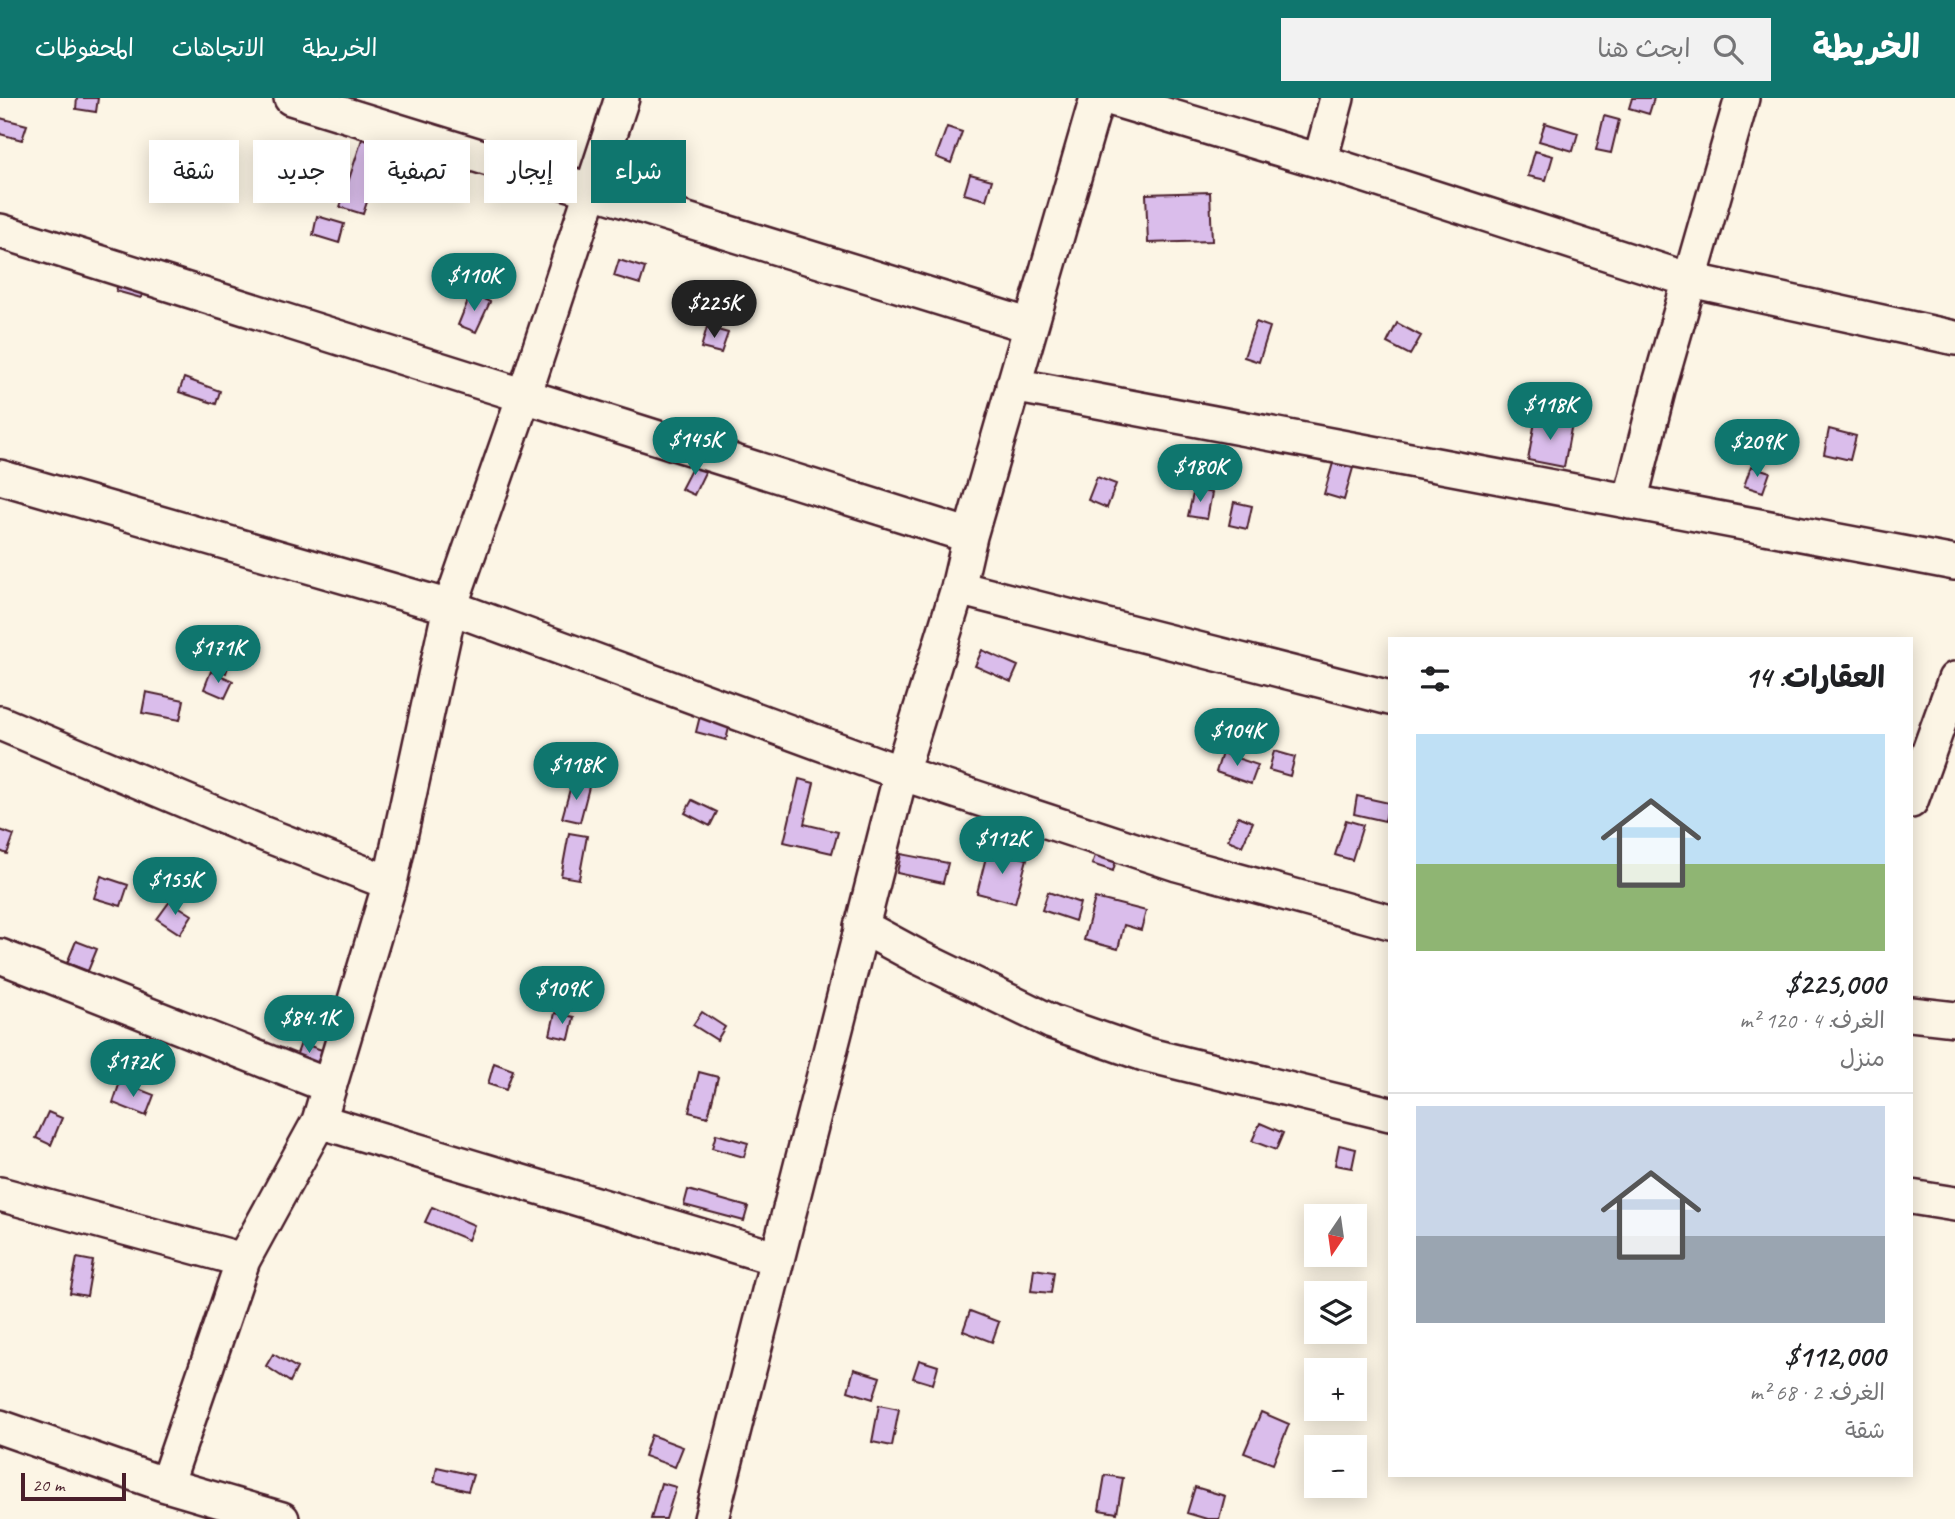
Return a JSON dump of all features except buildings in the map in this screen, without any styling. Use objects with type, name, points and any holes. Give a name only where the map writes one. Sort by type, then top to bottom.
[{"type":"street","points":[[166,1485],[243,1260],[319,1121],[390,883],[450,607],[524,396],[591,189],[291,98]]},
{"type":"street","points":[[608,140],[622,98]]},
{"type":"street","points":[[711,1519],[775,1258],[901,772],[958,588],[970,536],[1097,98]]},
{"type":"street","points":[[1109,98],[1320,161],[1690,280],[1955,338]]},
{"type":"street","points":[[1320,161],[1338,98]]},
{"type":"street","points":[[1630,502],[1658,387],[1742,98]]},
{"type":"street","points":[[636,203],[1031,326]]},
{"type":"street","points":[[0,230],[970,536]]},
{"type":"street","points":[[1013,385],[1955,563]]},
{"type":"street","points":[[0,477],[450,607],[901,772],[1177,864],[1388,921]]},
{"type":"street","points":[[958,588],[1388,697]]},
{"type":"street","points":[[1913,795],[1955,679]]},
{"type":"street","points":[[0,723],[252,829],[390,883]]},
{"type":"street","points":[[861,926],[1052,1022],[1144,1054],[1388,1114]]},
{"type":"street","points":[[0,956],[328,1086]]},
{"type":"street","points":[[1913,1014],[1955,1019]]},
{"type":"street","points":[[319,1121],[775,1258]]},
{"type":"street","points":[[0,1194],[243,1260]]},
{"type":"street","points":[[1913,1198],[1955,1204]]},
{"type":"street","points":[[0,1427],[166,1485],[282,1519]]}]
